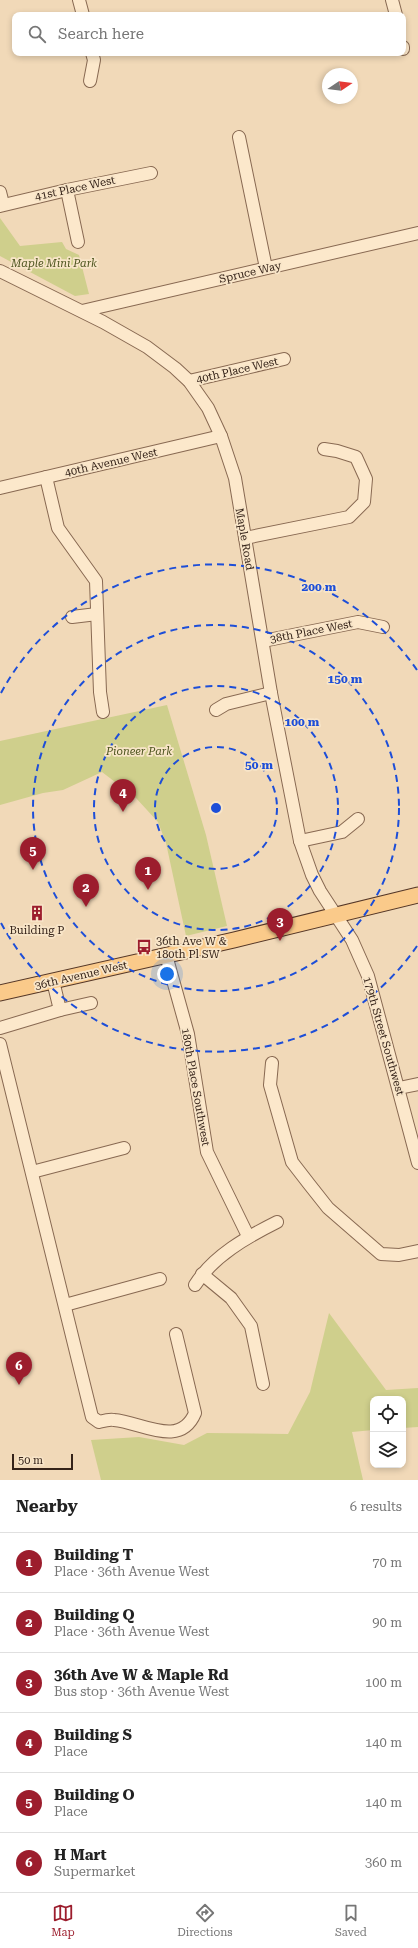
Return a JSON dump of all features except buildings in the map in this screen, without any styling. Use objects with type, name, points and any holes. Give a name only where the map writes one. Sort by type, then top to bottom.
[{"type":"main road","name":"36th Avenue West","points":[[0,993],[418,895]]},
{"type":"street","points":[[79,0],[82,12]]},
{"type":"street","points":[[392,0],[395,12]]},
{"type":"street","points":[[90,81],[94,60],[93,56]]},
{"type":"street","points":[[239,137],[266,268]]},
{"type":"street","name":"41st Place West","points":[[1,205],[151,173]]},
{"type":"street","points":[[67,190],[78,242]]},
{"type":"street","points":[[0,192],[1,205]]},
{"type":"street","name":"Spruce Way","points":[[82,311],[418,234]]},
{"type":"street","name":"Maple Road","points":[[0,271],[82,311],[147,347],[175,368],[189,381],[208,408],[221,436],[235,478],[263,641],[270,693],[300,841],[312,875],[336,915]]},
{"type":"street","name":"40th Place West","points":[[189,381],[284,359]]},
{"type":"street","name":"40th Avenue West","points":[[0,488],[221,436]]},
{"type":"street","points":[[245,538],[349,517],[364,502],[366,479],[356,457],[337,451],[324,449]]},
{"type":"street","points":[[46,477],[58,528],[96,581],[100,692],[103,712]]},
{"type":"street","points":[[72,617],[97,614]]},
{"type":"street","name":"38th Place West","points":[[263,641],[358,622],[382,627]]},
{"type":"street","points":[[216,710],[226,704],[270,693]]},
{"type":"street","points":[[300,841],[342,832],[358,819]]},
{"type":"street","name":"179th Street Southwest","points":[[336,915],[352,940],[368,976],[418,1163]]},
{"type":"street","name":"180th Place Southwest","points":[[166,955],[188,1034],[207,1152],[248,1236]]},
{"type":"street","points":[[53,981],[60,1010]]},
{"type":"street","points":[[0,1028],[60,1010],[91,1003]]},
{"type":"street","points":[[0,1044],[92,1417],[98,1422],[114,1420],[152,1430],[170,1431],[182,1428],[192,1422],[196,1413],[176,1334]]},
{"type":"street","points":[[272,1063],[270,1084],[292,1162],[308,1184],[328,1208],[354,1233],[381,1254],[399,1255],[418,1251]]},
{"type":"street","points":[[399,1088],[418,1084]]},
{"type":"street","points":[[32,1172],[124,1148]]},
{"type":"street","points":[[195,1285],[202,1274],[248,1236],[277,1222]]},
{"type":"street","points":[[202,1274],[231,1298],[251,1326],[263,1384]]},
{"type":"street","points":[[65,1305],[160,1279]]},
{"type":"green space","name":"Maple Mini Park","points":[[0,218],[20,246],[62,242],[66,249],[79,255],[89,294],[75,296],[0,256]]},
{"type":"green space","name":"Pioneer Park","points":[[167,705],[206,835],[227,926],[186,936],[166,843],[158,822],[136,798],[102,772],[63,790],[43,793],[0,805],[0,741]]},
{"type":"green space","points":[[329,1313],[386,1390],[418,1388],[418,1427],[406,1428],[406,1396],[370,1396],[370,1430],[352,1432],[363,1480],[101,1480],[91,1440],[139,1437],[184,1445],[207,1433],[288,1434],[310,1392]]},
{"type":"place","name":"Building S","points":[[123,812]]},
{"type":"place","name":"Building O","points":[[33,870]]},
{"type":"place","name":"Building T","points":[[148,890]]},
{"type":"place","name":"Building Q","points":[[86,907]]},
{"type":"place","name":"Building P","points":[[37,913]]},
{"type":"place","name":"36th Ave W & Maple Rd","points":[[280,941]]},
{"type":"place","name":"36th Ave W & 180th Pl SW","points":[[144,947]]},
{"type":"place","name":"H Mart","points":[[19,1385]]}]
